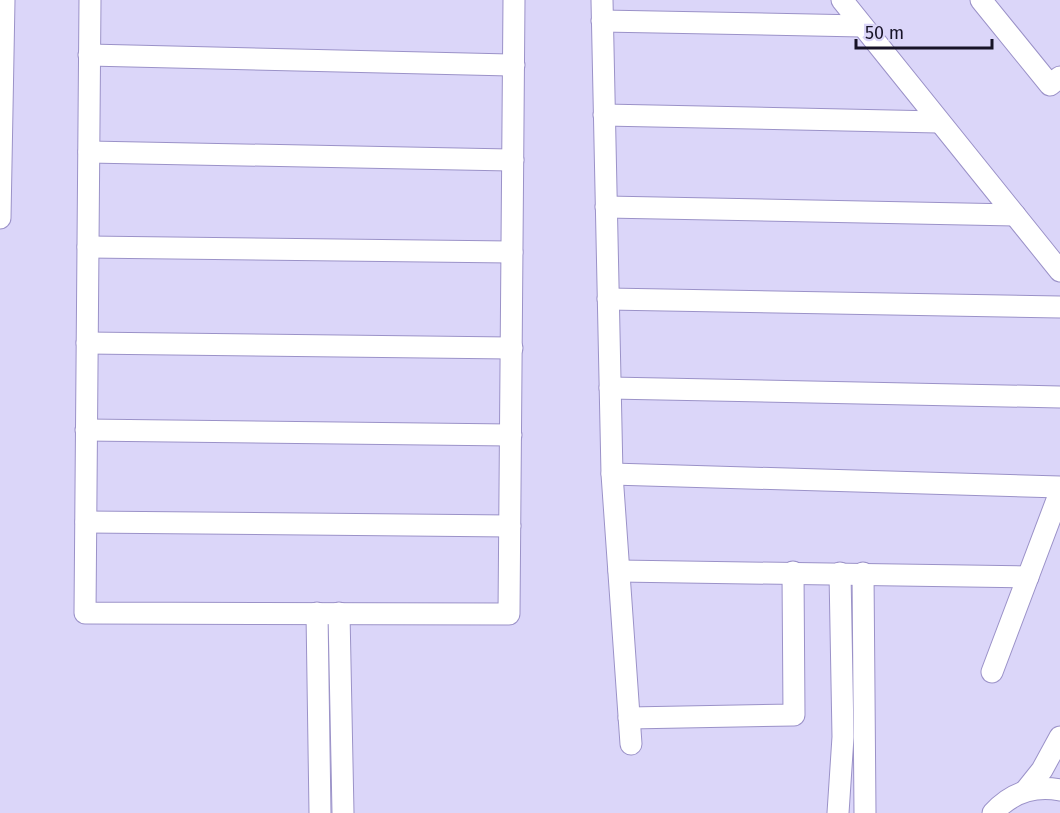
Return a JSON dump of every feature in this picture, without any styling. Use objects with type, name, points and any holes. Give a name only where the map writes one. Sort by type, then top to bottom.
[{"type":"street","points":[[90,0],[85,613],[339,614],[509,614],[514,0]]},
{"type":"street","points":[[602,0],[612,474],[631,744]]},
{"type":"street","points":[[842,0],[1060,271]]},
{"type":"street","points":[[990,3],[1050,85],[1060,77]]},
{"type":"street","points":[[0,218],[2,4]]},
{"type":"street","points":[[602,21],[862,26]]},
{"type":"street","points":[[89,56],[514,65]]},
{"type":"street","points":[[604,116],[938,122]]},
{"type":"street","points":[[89,152],[513,160]]},
{"type":"street","points":[[606,207],[1015,215]]},
{"type":"street","points":[[88,247],[512,252]]},
{"type":"street","points":[[608,299],[1060,307]]},
{"type":"street","points":[[87,343],[512,348]]},
{"type":"street","points":[[610,388],[1060,397]]},
{"type":"street","points":[[86,430],[511,435]]},
{"type":"street","points":[[612,474],[1060,487]]},
{"type":"street","points":[[992,672],[1060,492]]},
{"type":"street","points":[[86,522],[510,526]]},
{"type":"street","points":[[619,571],[1028,577]]},
{"type":"street","points":[[630,718],[794,715],[793,572]]},
{"type":"street","points":[[838,813],[842,721],[840,573]]},
{"type":"street","points":[[863,573],[865,813]]},
{"type":"street","points":[[318,613],[320,813]]},
{"type":"street","points":[[339,614],[343,813]]},
{"type":"street","points":[[841,643],[863,643]]},
{"type":"street","points":[[842,721],[864,721]]},
{"type":"street","points":[[1026,790],[1042,770],[1060,737]]},
{"type":"street","points":[[319,775],[341,775]]},
{"type":"street","points":[[993,812],[1009,799],[1026,790],[1038,788],[1060,790]]}]
